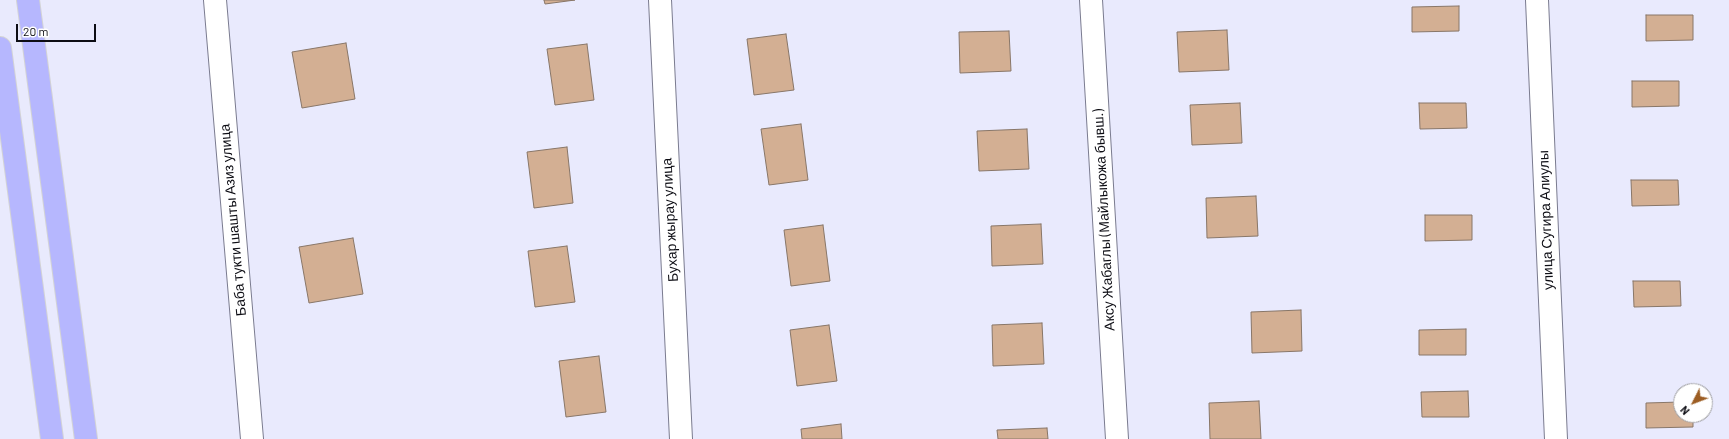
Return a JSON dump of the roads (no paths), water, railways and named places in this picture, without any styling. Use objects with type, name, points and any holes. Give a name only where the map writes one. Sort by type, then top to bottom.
[{"type":"highway","points":[[28,0],[86,439]]},
{"type":"highway","points":[[0,48],[52,439]]},
{"type":"street","name":"Баба тукти шашты Азиз улица","points":[[215,0],[252,439]]},
{"type":"street","name":"Бухар жырау улица","points":[[660,0],[681,439]]},
{"type":"street","name":"Аксу Жабаглы (Майлыкожа бывш.)","points":[[1091,0],[1117,439]]},
{"type":"street","name":"улица Сугира Алиулы","points":[[1537,0],[1556,439]]}]
